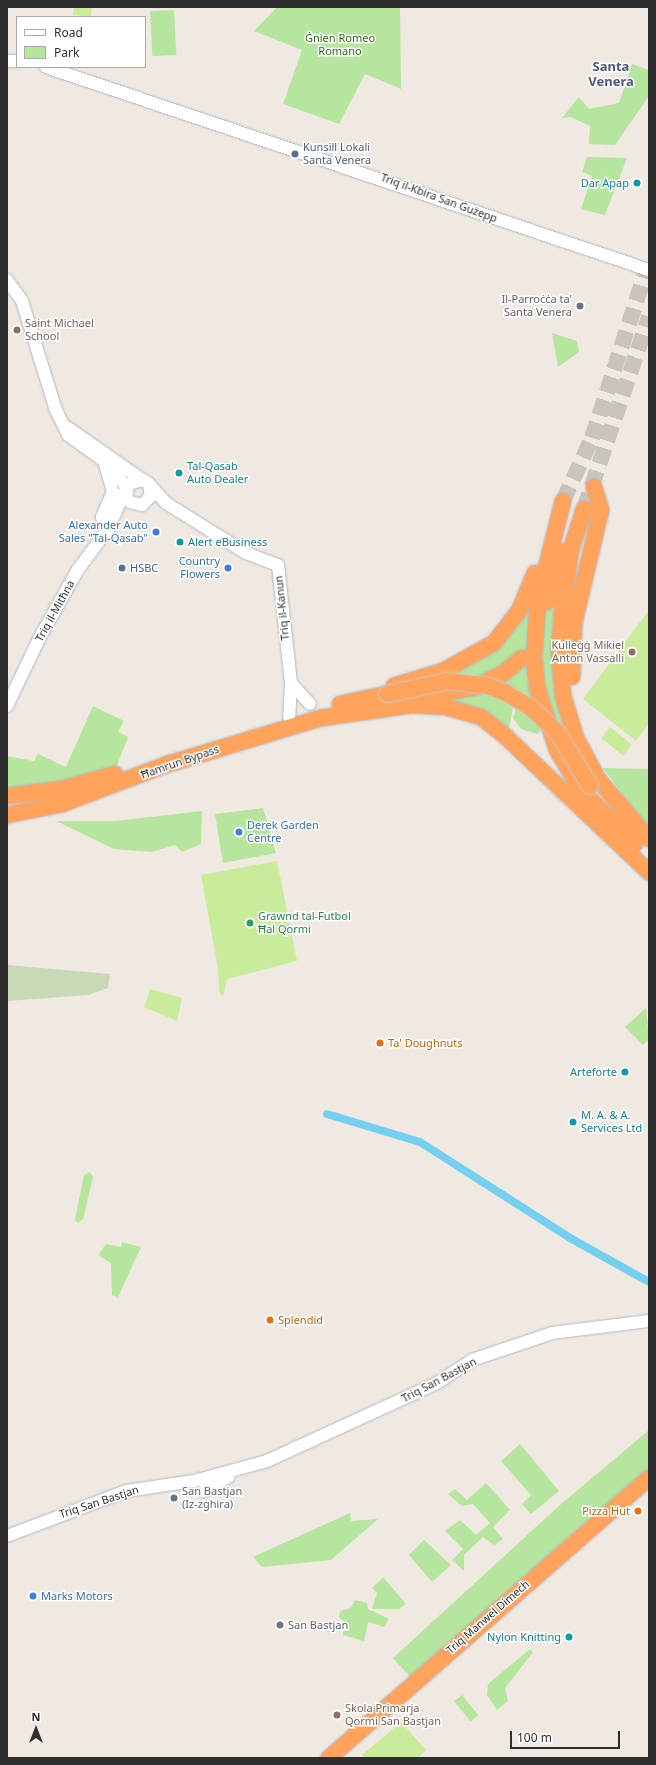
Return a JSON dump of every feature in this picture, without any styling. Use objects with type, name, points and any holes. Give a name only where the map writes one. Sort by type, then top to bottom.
[{"type":"highway","points":[[587,755],[574,698],[571,646],[601,510],[594,487]]},
{"type":"highway","points":[[340,704],[442,671],[494,643],[508,628],[527,596],[563,501],[538,600],[534,657],[542,710],[557,750],[581,790],[649,858]]},
{"type":"highway","points":[[546,603],[564,548],[584,509],[571,550],[559,651],[564,696],[576,738],[610,796],[649,839]]},
{"type":"highway","points":[[355,711],[385,701],[476,687],[504,673],[522,658]]},
{"type":"highway","points":[[340,704],[448,681],[488,686],[506,693],[532,708],[557,732],[590,786],[616,819],[649,850]]},
{"type":"highway","name":"Ħamrun Bypass","points":[[7,815],[62,801],[164,761],[289,717],[340,704]]},
{"type":"highway","points":[[355,711],[410,705],[446,707],[480,717],[649,872]]},
{"type":"highway","points":[[321,718],[406,709],[444,714]]},
{"type":"highway","name":"Ħamrun Bypass","points":[[164,761],[321,718],[355,711]]},
{"type":"highway","points":[[7,799],[91,782],[164,761]]},
{"type":"highway","points":[[7,825],[104,797],[164,761]]},
{"type":"highway","name":"Ħamrun Bypass","points":[[7,799],[62,801]]},
{"type":"highway","name":"Triq Manwel Dimech","points":[[329,1758],[649,1478]]},
{"type":"highway","name":"Triq Manwel Dimech","points":[[340,1758],[649,1488]]},
{"type":"main road","name":"Triq il-Kbira San Ġużepp","points":[[49,68],[461,204],[649,270]]},
{"type":"main road","name":"Triq il-Kanun","points":[[7,280],[22,300],[56,410],[68,435],[120,475],[126,489],[126,497],[142,503],[166,503]]},
{"type":"main road","name":"Triq il-Kanun","points":[[65,427],[145,482],[166,503],[246,553],[278,565],[291,682],[289,717]]},
{"type":"main road","points":[[103,461],[111,477],[113,492],[107,522]]},
{"type":"main road","points":[[126,489],[131,481],[145,482],[142,503]]},
{"type":"main road","name":"Triq il-Mitħna","points":[[7,706],[28,660],[77,571],[126,489]]},
{"type":"main road","name":"Triq il-Mitħna","points":[[107,522],[142,503]]},
{"type":"main road","points":[[291,682],[310,704]]},
{"type":"main road","name":"Triq San Bastjan","points":[[203,1492],[237,1472],[295,1450],[393,1405],[437,1383],[472,1360],[552,1333],[649,1321]]},
{"type":"main road","name":"Triq San Bastjan","points":[[7,1536],[126,1492],[194,1481],[237,1472]]},
{"type":"main road","name":"Triq San Bastjan","points":[[194,1481],[221,1481]]},
{"type":"green space","points":[[74,7],[92,7],[91,16],[73,15]]},
{"type":"green space","name":"Ġnien Romeo Romano","points":[[277,7],[400,7],[401,89],[365,74],[339,124],[283,104],[302,50],[254,31]]},
{"type":"green space","points":[[174,10],[176,55],[152,56],[150,11]]},
{"type":"green space","points":[[632,64],[649,70],[649,96],[615,145],[589,144],[590,126],[571,117],[562,118],[579,97],[589,109],[619,103]]},
{"type":"green space","points":[[587,157],[627,158],[605,215],[581,209],[592,176],[582,172]]},
{"type":"green space","points":[[552,333],[577,341],[579,352],[558,367]]},
{"type":"green space","points":[[542,601],[554,611],[556,667],[571,740],[548,715],[541,687]]},
{"type":"green space","points":[[526,604],[531,606],[527,657],[537,705],[443,677],[460,666]]},
{"type":"green space","name":"Kulleġġ Mikiel Anton Vassalli","points":[[649,610],[649,723],[636,741],[583,699]]},
{"type":"green space","points":[[485,690],[514,703],[508,734],[423,700]]},
{"type":"green space","points":[[517,704],[541,728],[538,734],[521,729],[513,718]]},
{"type":"green space","points":[[93,706],[124,721],[118,732],[128,737],[114,773],[7,791],[7,756],[34,761],[38,754],[66,767]]},
{"type":"green space","points":[[610,727],[632,745],[623,756],[601,738]]},
{"type":"green space","points":[[603,768],[649,769],[649,829]]},
{"type":"green space","points":[[263,808],[276,853],[223,863],[215,814]]},
{"type":"green space","points":[[202,811],[201,844],[182,852],[175,845],[152,852],[114,849],[56,821],[116,821]]},
{"type":"green space","name":"Grawnd tal-Futbol Ħal Qormi","points":[[277,861],[297,961],[227,979],[223,997],[219,991],[218,968],[201,875]]},
{"type":"green space","points":[[7,965],[110,974],[108,988],[88,995],[7,1001]]},
{"type":"green space","points":[[150,989],[182,998],[177,1021],[144,1007]]},
{"type":"green space","points":[[646,1008],[649,1039],[643,1045],[625,1027]]},
{"type":"green space","points":[[90,1172],[93,1177],[83,1219],[78,1223],[75,1220],[84,1175]]},
{"type":"green space","points":[[122,1242],[141,1247],[118,1297],[112,1295],[111,1263],[98,1255],[106,1244],[121,1247]]},
{"type":"green space","points":[[649,1430],[649,1471],[557,1547],[412,1679],[393,1658],[560,1505]]},
{"type":"green space","points":[[520,1444],[559,1491],[531,1514],[522,1504],[531,1495],[501,1461]]},
{"type":"green space","points":[[486,1483],[510,1510],[493,1527],[503,1539],[494,1545],[483,1537],[464,1555],[464,1571],[452,1560],[463,1549],[445,1531],[460,1520],[476,1535],[490,1523],[473,1504],[462,1506],[448,1494],[455,1489],[467,1500]]},
{"type":"green space","points":[[350,1513],[351,1521],[378,1519],[331,1560],[262,1567],[253,1557]]},
{"type":"green space","points":[[424,1540],[451,1565],[432,1582],[409,1555]]},
{"type":"green space","points":[[383,1577],[406,1604],[399,1609],[372,1609],[377,1593],[372,1588]]},
{"type":"green space","points":[[355,1600],[367,1603],[368,1609],[389,1619],[384,1627],[368,1622],[364,1641],[343,1635],[345,1623],[339,1617],[340,1611],[351,1608]]},
{"type":"green space","points":[[530,1649],[533,1652],[505,1688],[508,1701],[497,1710],[487,1695],[488,1684]]},
{"type":"green space","points":[[462,1695],[478,1715],[471,1721],[454,1701]]},
{"type":"green space","points":[[401,1722],[426,1750],[418,1758],[365,1758],[362,1755]]},
{"type":"waterway","points":[[327,1114],[420,1142],[570,1238],[649,1282]]},
{"type":"tunnel","points":[[563,501],[592,438],[649,262]]},
{"type":"tunnel","points":[[584,509],[649,317]]},
{"type":"place","name":"Kunsill Lokali Santa Venera","points":[[295,154]]},
{"type":"place","name":"Dar Apap","points":[[637,183]]},
{"type":"place","name":"Il-Parroċċa ta' Santa Venera","points":[[580,306]]},
{"type":"place","name":"Saint Michael School","points":[[17,330]]},
{"type":"place","name":"Tal-Qasab Auto Dealer","points":[[179,473]]},
{"type":"place","name":"Alexander Auto Sales \"Tal-Qasab\"","points":[[156,532]]},
{"type":"place","name":"Alert eBusiness","points":[[180,542]]},
{"type":"place","name":"HSBC","points":[[122,568]]},
{"type":"place","name":"Country Flowers","points":[[228,568]]},
{"type":"place","name":"Kulleġġ Mikiel Anton Vassalli","points":[[632,652]]},
{"type":"place","name":"Derek Garden Centre","points":[[239,832]]},
{"type":"place","name":"Grawnd tal-Futbol Ħal Qormi","points":[[250,923]]},
{"type":"place","name":"Ta' Doughnuts","points":[[380,1043]]},
{"type":"place","name":"Arteforte","points":[[625,1072]]},
{"type":"place","name":"M. A. & A. Services Ltd","points":[[573,1122]]},
{"type":"place","name":"Splendid","points":[[270,1320]]},
{"type":"place","name":"San Bastjan (Iz-zghira)","points":[[174,1498]]},
{"type":"place","name":"Pizza Hut","points":[[638,1511]]},
{"type":"place","name":"Marks Motors","points":[[33,1596]]},
{"type":"place","name":"San Bastjan","points":[[280,1625]]},
{"type":"place","name":"Nylon Knitting","points":[[569,1637]]},
{"type":"place","name":"Skola Primarja Qormi San Bastjan","points":[[337,1715]]},
{"type":"district","name":"Santa Venera","points":[[611,74]]}]
